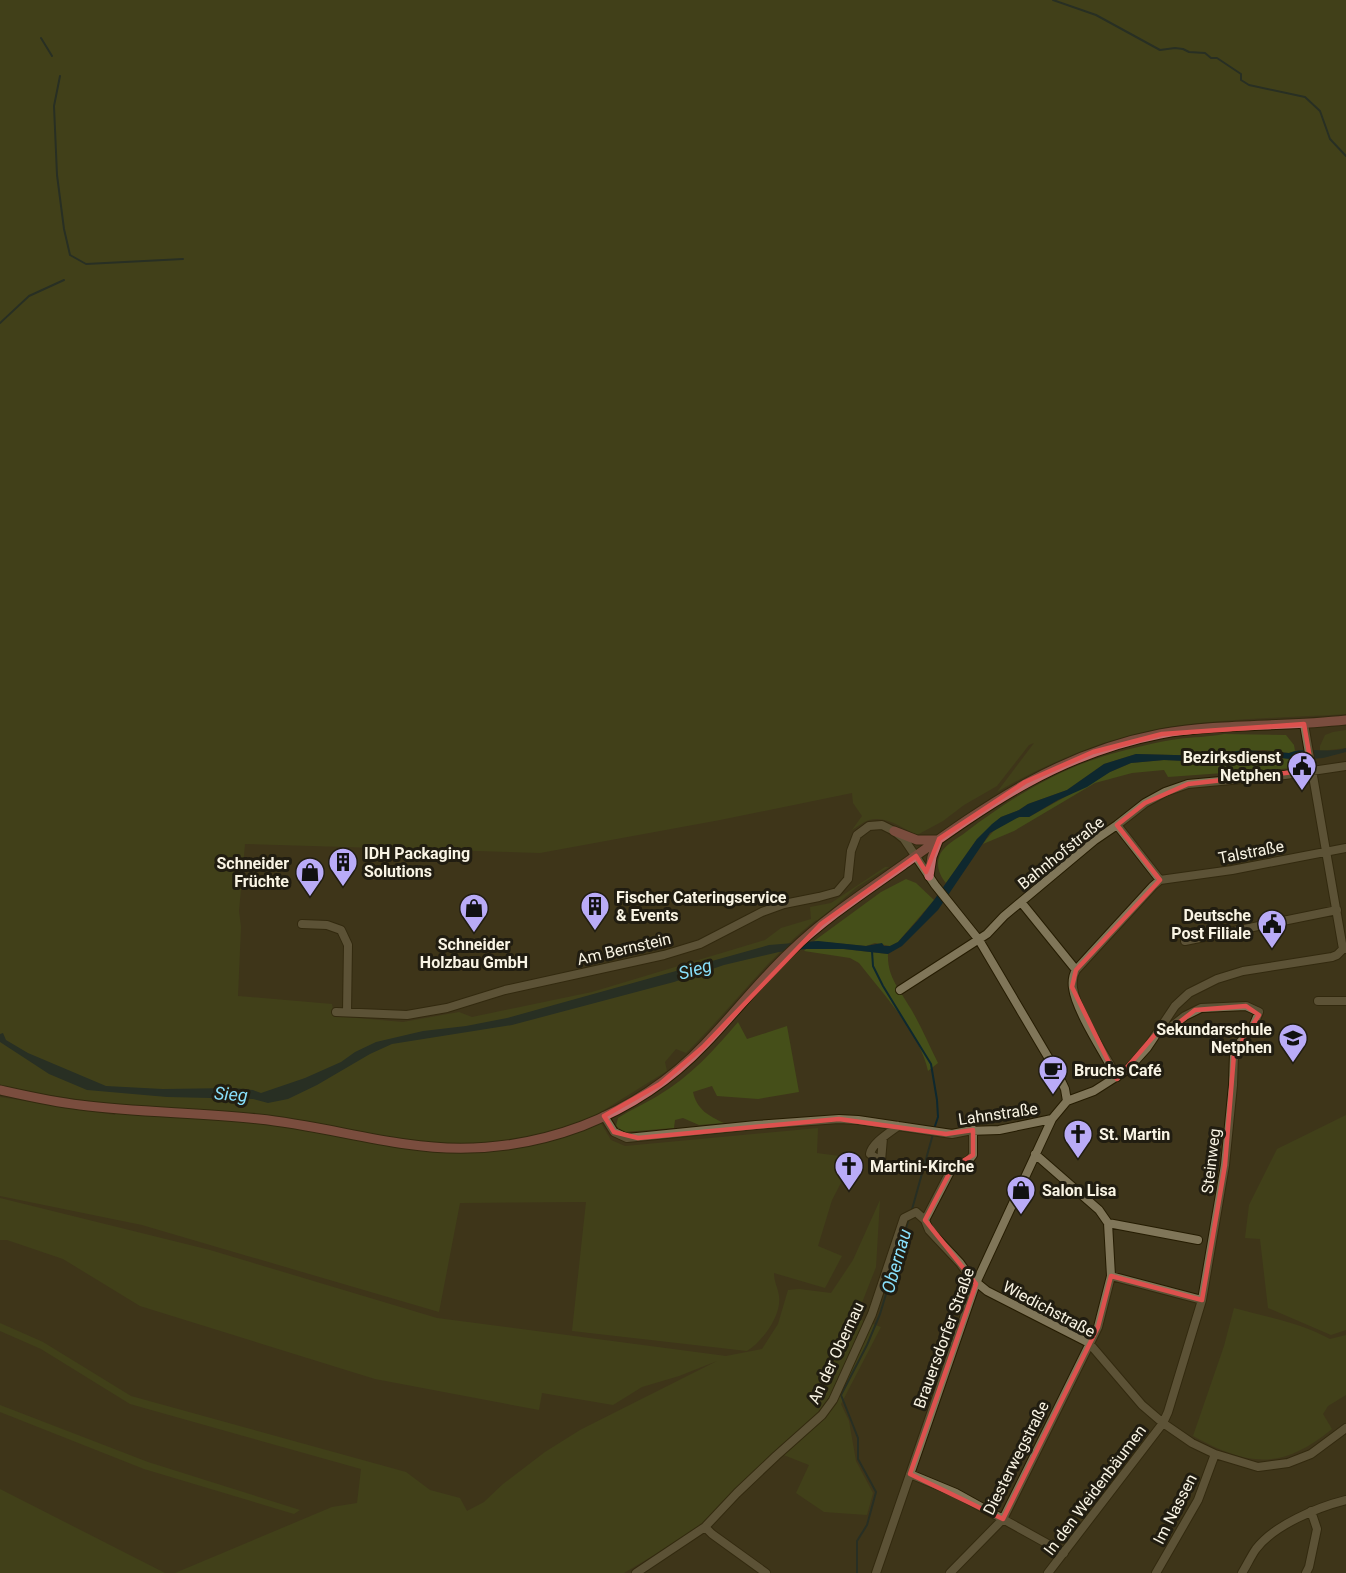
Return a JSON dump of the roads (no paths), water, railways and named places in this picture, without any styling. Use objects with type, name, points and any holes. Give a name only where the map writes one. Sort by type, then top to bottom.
[{"type":"main road","points":[[0,1089],[82,1106],[273,1120],[441,1148],[491,1147],[563,1133],[629,1104],[652,1089],[686,1063],[766,976],[821,924],[939,839],[1025,782],[1060,765],[1108,747],[1162,734],[1225,726],[1304,724],[1346,720]]},
{"type":"main road","points":[[894,831],[916,840],[939,839]]},
{"type":"main road","points":[[932,880],[932,857],[939,839]]},
{"type":"street","points":[[894,831],[904,839],[932,880],[979,940],[1058,1074],[1065,1089],[1067,1101],[1095,1091],[1117,1077],[1140,1057],[1182,999],[1208,983],[1243,971],[1332,957],[1344,949],[1304,724]]},
{"type":"street","name":"Bahnhofstraße","points":[[900,990],[979,940],[1095,840],[1145,802],[1188,784],[1285,776],[1311,767],[1346,766]]},
{"type":"street","name":"Am Bernstein","points":[[336,1012],[407,1015],[447,1008],[505,990],[663,955],[700,944],[762,912],[784,904],[837,892],[848,879],[851,851],[857,835],[869,826],[882,825],[894,831]]},
{"type":"street","points":[[1117,825],[1160,880],[1076,969],[1072,987],[1077,1004],[1117,1077]]},
{"type":"street","name":"Talstraße","points":[[1160,880],[1232,870],[1279,859],[1346,848]]},
{"type":"street","points":[[1021,902],[1076,969]]},
{"type":"street","points":[[1185,941],[1337,910]]},
{"type":"street","points":[[302,924],[327,925],[341,930],[348,945],[347,1012]]},
{"type":"street","points":[[1318,1001],[1346,1001]]},
{"type":"street","name":"Steinweg","points":[[1159,1030],[1167,1030],[1185,1016],[1201,1008],[1246,1006],[1256,1010],[1259,1015],[1234,1054],[1225,1165],[1202,1299],[1168,1412],[1162,1423]]},
{"type":"street","name":"Lahnstraße","points":[[604,1116],[614,1132],[627,1138],[839,1119],[898,1125],[952,1134],[973,1130],[999,1130],[1052,1119],[1067,1101]]},
{"type":"street","name":"Brauersdorfer Straße","points":[[876,1573],[976,1283],[1052,1119]]},
{"type":"street","points":[[883,1138],[898,1125]]},
{"type":"street","points":[[925,1220],[952,1168],[969,1160],[973,1155],[973,1130]]},
{"type":"street","points":[[1035,1154],[1103,1215],[1108,1223],[1198,1240]]},
{"type":"street","name":"An der Obernau","points":[[636,1573],[705,1527],[737,1492],[822,1416],[833,1400],[872,1314],[904,1218],[916,1212],[925,1220],[928,1230],[976,1283]]},
{"type":"street","name":"Diesterwegstraße","points":[[950,1573],[1003,1519],[1098,1327],[1111,1276],[1108,1223]]},
{"type":"street","points":[[1111,1276],[1202,1299]]},
{"type":"street","name":"Wiedichstraße","points":[[976,1283],[987,1291],[1089,1343],[1142,1405],[1162,1423],[1192,1443],[1215,1454],[1258,1467],[1288,1463],[1311,1454],[1346,1428]]},
{"type":"street","name":"In den Weidenbäumen","points":[[1048,1573],[1162,1423]]},
{"type":"street","name":"Im Nassen","points":[[1156,1573],[1198,1500],[1215,1454]]},
{"type":"street","points":[[910,1474],[957,1493],[1064,1553]]},
{"type":"street","points":[[1242,1573],[1256,1549],[1284,1526],[1311,1511],[1346,1500]]},
{"type":"street","points":[[1306,1573],[1317,1529],[1311,1511]]},
{"type":"street","points":[[705,1527],[766,1573]]},
{"type":"water","name":"Sieg","points":[[1346,748],[1346,752],[1323,758],[1299,760],[1264,756],[1230,757],[1208,762],[1164,760],[1131,763],[1110,772],[1087,787],[1029,817],[1019,817],[990,833],[938,910],[902,946],[888,954],[844,949],[779,952],[724,965],[674,982],[512,1025],[392,1044],[288,1099],[268,1103],[253,1099],[167,1097],[87,1090],[49,1074],[0,1042],[0,1034],[3,1033],[6,1040],[28,1053],[106,1086],[163,1089],[233,1088],[261,1093],[305,1078],[341,1062],[376,1042],[423,1031],[507,1018],[769,945],[818,941],[866,946],[882,943],[884,946],[890,946],[898,942],[918,920],[977,839],[992,824],[1028,804],[1067,790],[1104,764],[1136,754],[1211,756],[1243,750],[1289,753]]},
{"type":"waterway","points":[[1053,0],[1096,15],[1160,50],[1183,49],[1217,58],[1241,74],[1241,80],[1249,85],[1305,97],[1320,111],[1330,139],[1346,156]]},
{"type":"waterway","points":[[41,38],[52,56]]},
{"type":"waterway","points":[[60,76],[54,106],[57,175],[70,255],[86,264],[183,259]]},
{"type":"waterway","points":[[0,323],[29,296],[64,280]]},
{"type":"waterway","name":"Obernau","points":[[872,951],[873,966],[883,986],[931,1064],[938,1117],[934,1129]]},
{"type":"waterway","name":"Obernau","points":[[911,1213],[933,1134]]},
{"type":"waterway","name":"Obernau","points":[[857,1573],[857,1541],[867,1525],[876,1492],[858,1459],[858,1438],[841,1395],[880,1314],[909,1218]]},
{"type":"place","name":"Bezirksdienst Netphen","points":[[1302,792]]},
{"type":"place","name":"IDH Packaging Solutions","points":[[343,888]]},
{"type":"place","name":"Schneider Früchte","points":[[310,898]]},
{"type":"place","name":"Fischer Cateringservice & Events","points":[[595,932]]},
{"type":"place","name":"Schneider Holzbau GmbH","points":[[474,934]]},
{"type":"place","name":"Deutsche Post Filiale","points":[[1272,950]]},
{"type":"place","name":"Sekundarschule Netphen","points":[[1293,1064]]},
{"type":"place","name":"Bruchs Café","points":[[1053,1096]]},
{"type":"place","name":"St. Martin","points":[[1078,1160]]},
{"type":"place","name":"Martini-Kirche","points":[[849,1192]]},
{"type":"place","name":"Salon Lisa","points":[[1021,1216]]}]
